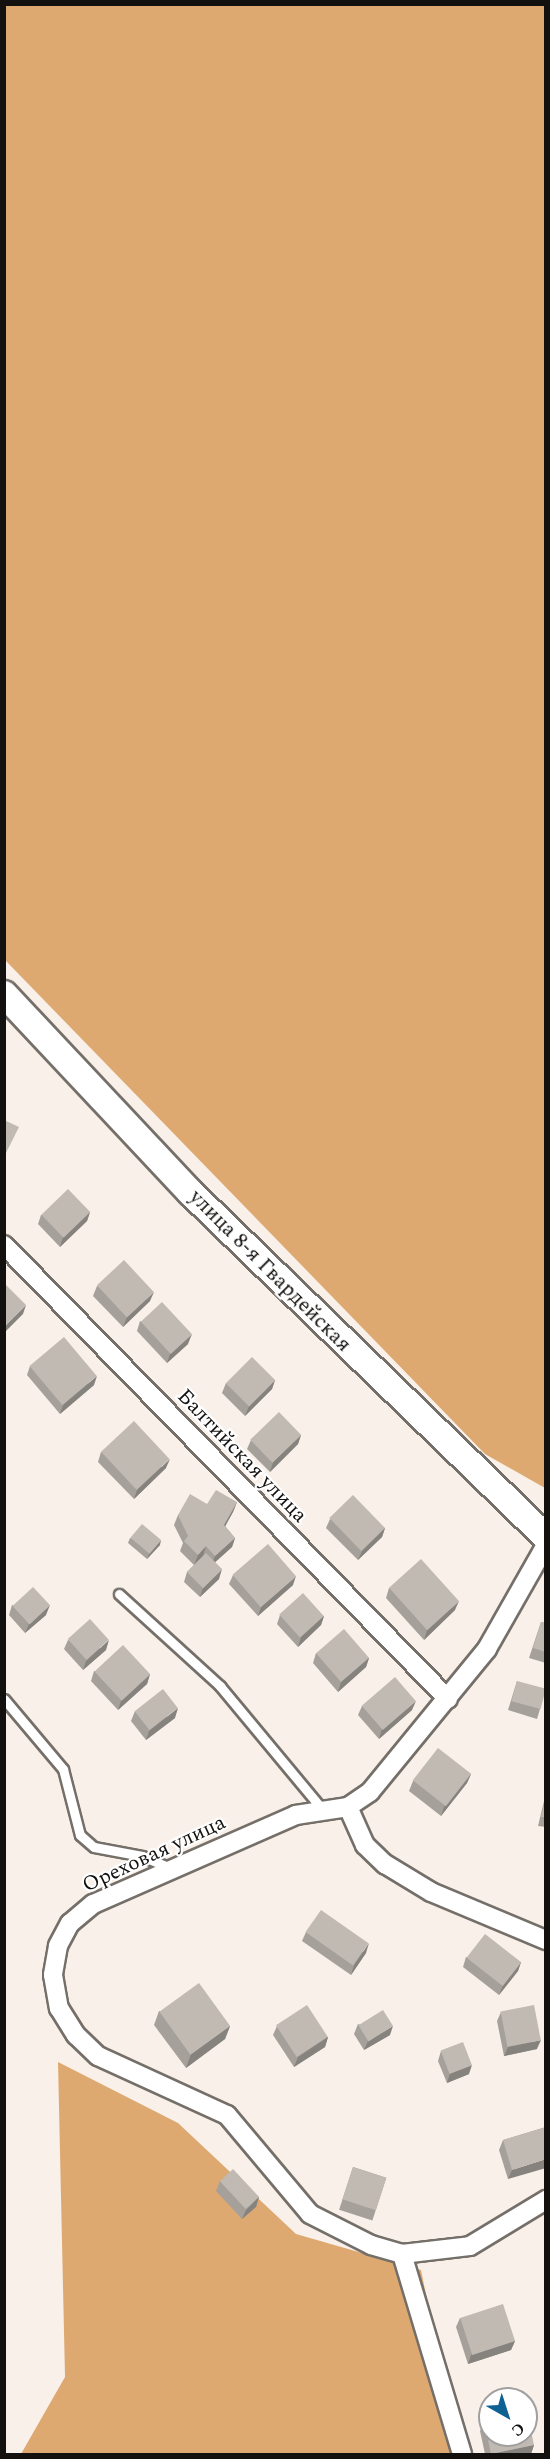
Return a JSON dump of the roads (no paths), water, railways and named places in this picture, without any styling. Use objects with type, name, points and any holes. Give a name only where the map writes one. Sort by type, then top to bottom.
[{"type":"street","name":"улица 8-я Гвардейская","points":[[4,994],[190,1192],[546,1537]]},
{"type":"street","name":"Балтийская улица","points":[[4,1245],[448,1699]]},
{"type":"street","points":[[546,1545],[505,1622],[448,1699],[390,1772],[348,1807],[365,1845],[385,1864],[431,1892],[546,1940]]},
{"type":"street","name":"Ореховая улица","points":[[348,1807],[296,1815],[93,1904],[70,1923],[58,1946],[53,1975],[59,2008],[76,2035],[98,2056],[227,2115],[310,2214],[402,2254]]},
{"type":"street","points":[[462,2454],[402,2254],[470,2246],[546,2200]]},
{"type":"lane","points":[[119,1594],[220,1686],[323,1810]]},
{"type":"lane","points":[[4,1699],[63,1769],[81,1834],[94,1847],[142,1856],[172,1869]]}]
